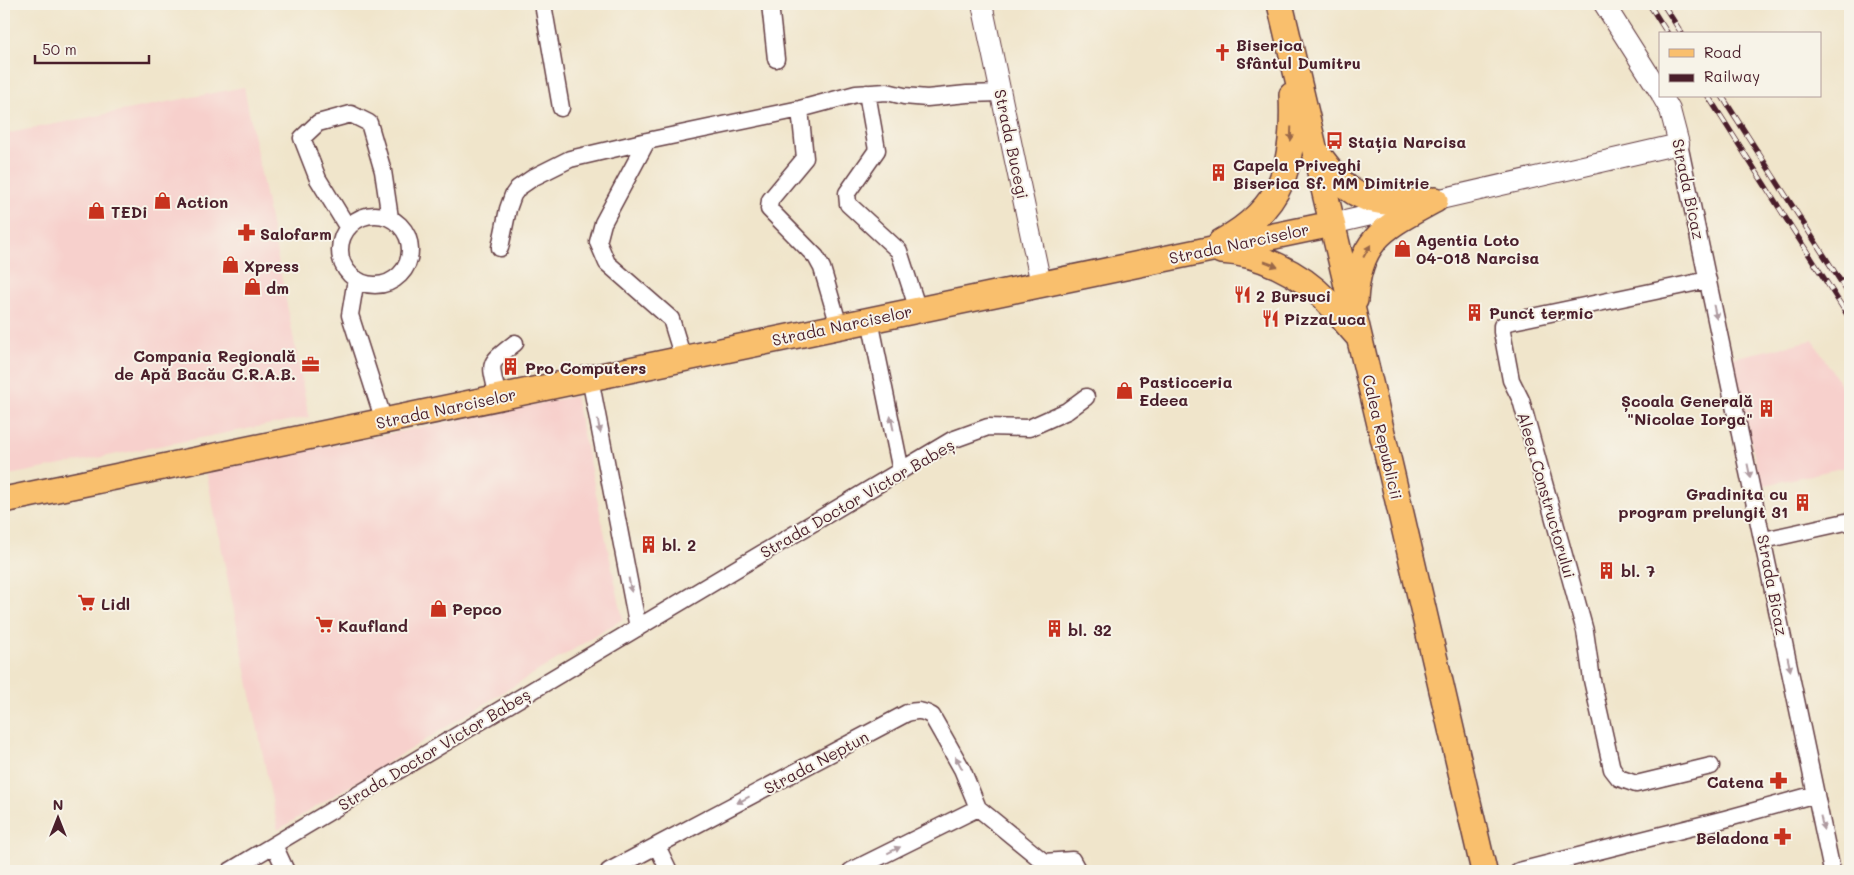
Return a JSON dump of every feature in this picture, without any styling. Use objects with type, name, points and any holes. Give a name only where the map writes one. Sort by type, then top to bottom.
[{"type":"main road","name":"Calea Republicii","points":[[1280,4],[1484,871]]},
{"type":"main road","points":[[1206,250],[1232,236],[1250,223],[1278,191],[1286,171],[1291,144],[1291,50]]},
{"type":"main road","points":[[1315,150],[1333,173],[1358,195],[1373,200],[1406,202],[1435,200]]},
{"type":"main road","points":[[1354,314],[1356,282],[1367,248],[1391,225],[1435,200]]},
{"type":"main road","name":"Strada Narciselor","points":[[4,500],[1332,224]]},
{"type":"main road","points":[[1206,250],[1228,251],[1252,257],[1277,266],[1303,280],[1326,299],[1359,338]]},
{"type":"street","points":[[543,4],[561,108]]},
{"type":"street","points":[[770,4],[776,59]]},
{"type":"street","name":"Strada Bucegi","points":[[982,4],[1042,284]]},
{"type":"street","points":[[1604,4],[1659,90]]},
{"type":"street","points":[[500,248],[508,209],[513,195],[518,188],[534,177],[570,159],[800,109],[856,94],[887,92],[927,98],[1001,93]]},
{"type":"street","points":[[867,93],[876,150],[846,193],[848,204],[899,251],[918,310]]},
{"type":"street","name":"Strada Bicaz","points":[[1663,98],[1670,110],[1679,144],[1764,540],[1832,871]]},
{"type":"street","points":[[800,109],[805,158],[770,200],[769,209],[816,257],[822,268],[839,326]]},
{"type":"street","points":[[348,228],[318,180],[302,138],[318,123],[351,114],[369,123],[383,171],[390,218]]},
{"type":"street","points":[[647,141],[603,223],[598,242],[606,262],[671,319],[683,358]]},
{"type":"street","name":"Strada Narciselor","points":[[1332,224],[1679,144]]},
{"type":"street","points":[[379,215],[390,218],[406,234],[410,245],[409,257],[405,267],[398,276],[388,282],[366,284],[356,279],[344,266],[340,249],[342,238],[356,220],[367,216],[379,215]]},
{"type":"street","points":[[356,279],[350,315],[384,420]]},
{"type":"street","name":"Aleea Constructorului","points":[[1708,280],[1508,322],[1502,326],[1502,332],[1511,380],[1521,400],[1582,622],[1592,680],[1612,769],[1619,778],[1636,784],[1711,766]]},
{"type":"street","points":[[870,320],[901,470]]},
{"type":"street","points":[[498,397],[491,367],[493,360],[515,342]]},
{"type":"street","points":[[590,378],[638,628]]},
{"type":"street","name":"Strada Doctor Victor Babeș","points":[[230,871],[952,440],[988,427],[1029,428],[1067,411],[1086,397]]},
{"type":"street","points":[[1764,540],[1850,521]]},
{"type":"street","name":"Strada Neptun","points":[[609,871],[907,713],[918,710],[932,716],[962,769],[978,808]]},
{"type":"street","points":[[1519,871],[1726,819],[1816,794]]},
{"type":"street","points":[[851,871],[978,808],[1044,862],[1072,860],[1078,871]]},
{"type":"street","points":[[274,845],[286,871]]},
{"type":"street","points":[[656,846],[669,871]]},
{"type":"shaded area","points":[[244,87],[309,417],[4,476],[4,134]]},
{"type":"shaded area","points":[[1813,340],[1850,400],[1850,466],[1761,486],[1732,358]]},
{"type":"shaded area","points":[[575,396],[623,619],[278,830],[206,471]]},
{"type":"railway","points":[[1649,4],[1667,32]]},
{"type":"railway","points":[[1663,4],[1681,32]]},
{"type":"railway","points":[[1709,98],[1850,319]]},
{"type":"railway","points":[[1723,98],[1850,296]]},
{"type":"place","name":"Biserica Sfântul Dumitru","points":[[1222,53]]},
{"type":"place","name":"Stația Narcisa","points":[[1334,141]]},
{"type":"place","name":"Capela Priveghi Biserica Sf. MM Dimitrie","points":[[1219,173]]},
{"type":"place","name":"Action","points":[[162,201]]},
{"type":"place","name":"TEDi","points":[[97,211]]},
{"type":"place","name":"Salofarm","points":[[246,233]]},
{"type":"place","name":"Agentia Loto 04-018 Narcisa","points":[[1402,248]]},
{"type":"place","name":"Xpress","points":[[230,265]]},
{"type":"place","name":"dm","points":[[252,287]]},
{"type":"place","name":"2 Bursuci","points":[[1242,295]]},
{"type":"place","name":"Punct termic","points":[[1475,312]]},
{"type":"place","name":"PizzaLuca","points":[[1270,318]]},
{"type":"place","name":"Compania Regională de Apă Bacău C.R.A.B.","points":[[310,364]]},
{"type":"place","name":"Pro Computers","points":[[511,367]]},
{"type":"place","name":"Pasticceria Edeea","points":[[1125,390]]},
{"type":"place","name":"Școala Generală \"Nicolae Iorga\"","points":[[1767,409]]},
{"type":"place","name":"Gradinita cu program prelungit 31","points":[[1802,502]]},
{"type":"place","name":"bl. 2","points":[[648,544]]},
{"type":"place","name":"bl. 7","points":[[1607,570]]},
{"type":"place","name":"Lidl","points":[[87,603]]},
{"type":"place","name":"Pepco","points":[[438,608]]},
{"type":"place","name":"Kaufland","points":[[324,625]]},
{"type":"place","name":"bl. 32","points":[[1054,629]]},
{"type":"place","name":"Catena","points":[[1778,781]]},
{"type":"place","name":"Beladona","points":[[1783,837]]}]
